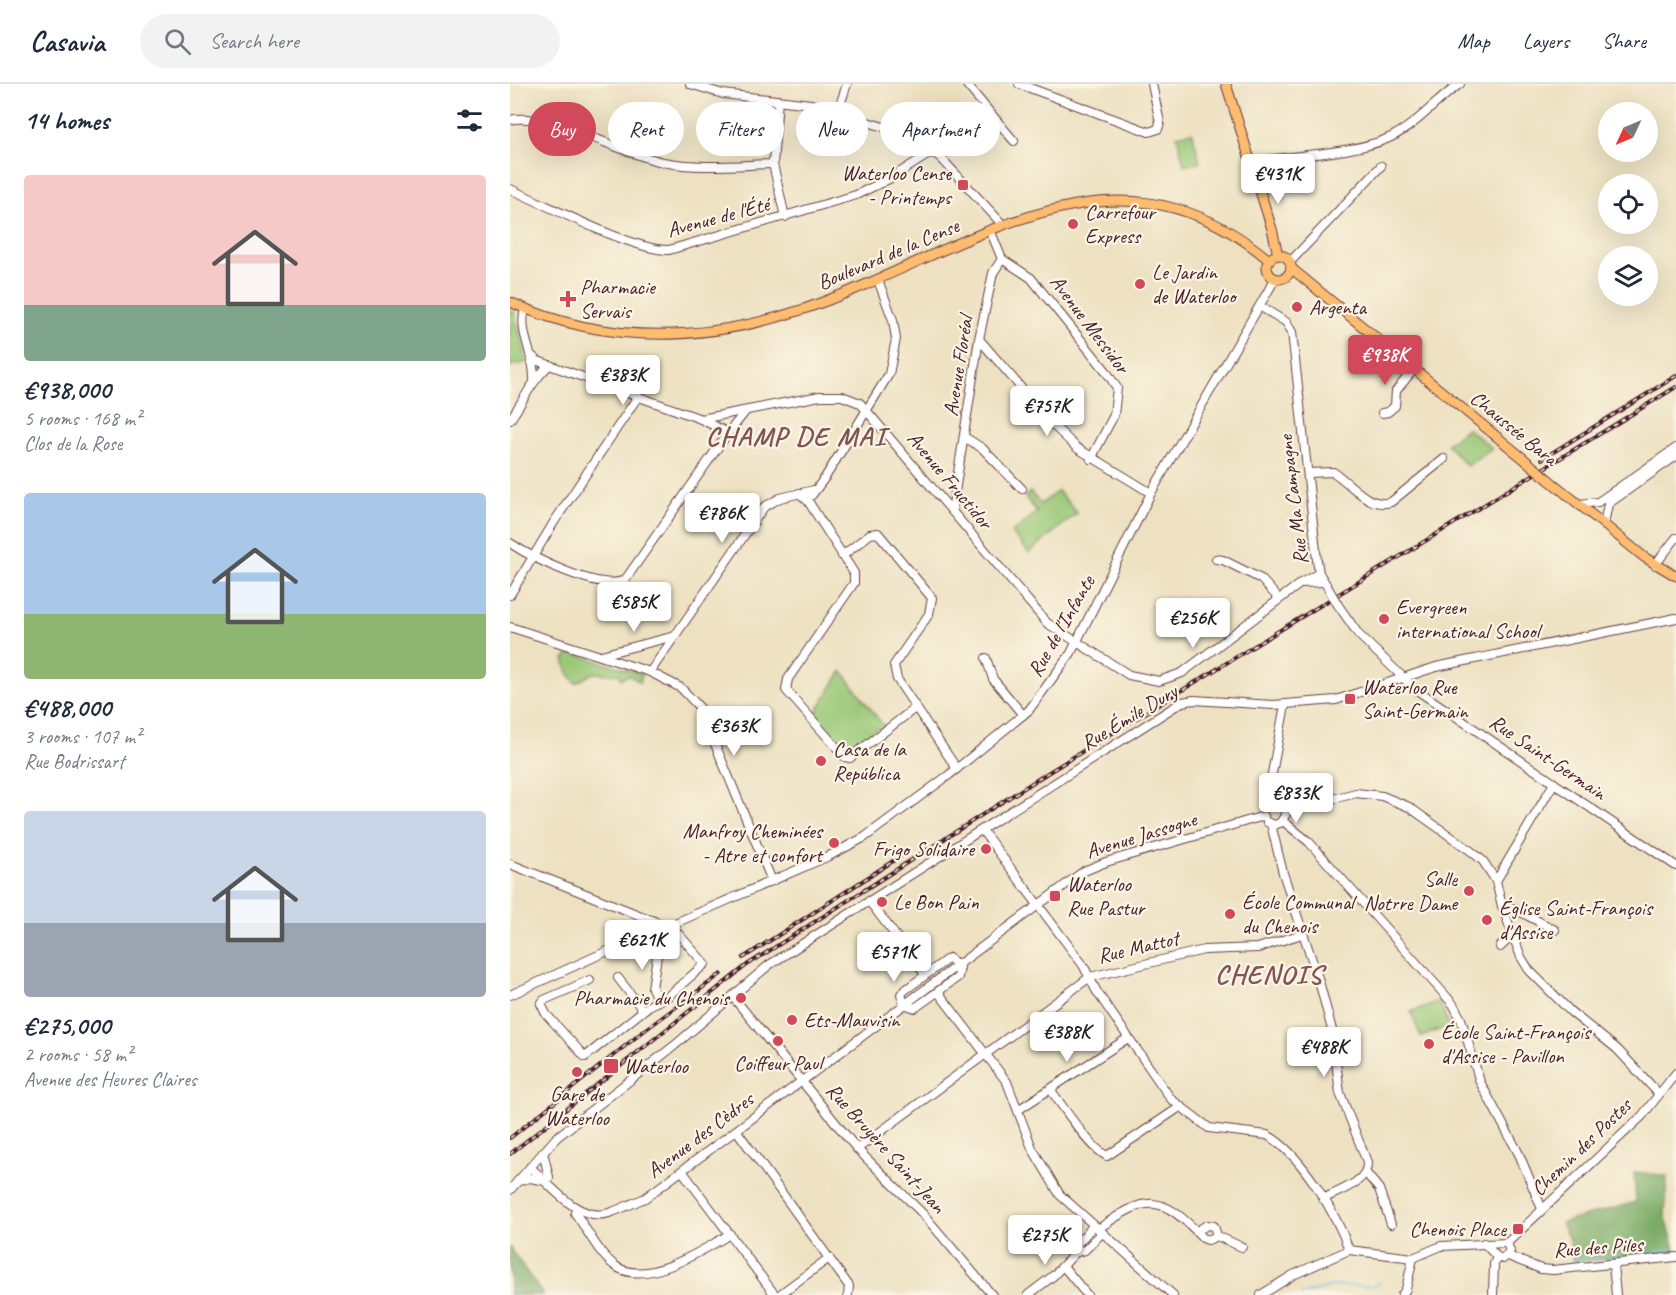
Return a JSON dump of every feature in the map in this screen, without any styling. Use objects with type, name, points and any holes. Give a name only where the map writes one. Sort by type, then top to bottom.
[{"type":"main road","points":[[1226,84],[1278,255]]},
{"type":"main road","name":"Boulevard de la Cense","points":[[510,302],[562,322],[596,330],[647,336],[674,335],[758,322],[801,310],[878,280],[1003,225],[1079,203],[1122,200],[1144,202],[1195,215],[1218,226],[1269,260]]},
{"type":"main road","points":[[1278,255],[1285,256],[1290,269],[1275,279],[1268,273],[1269,260],[1278,255]]},
{"type":"main road","name":"Chaussée Bara","points":[[1290,269],[1655,565],[1676,576]]},
{"type":"street","points":[[690,84],[723,94],[796,103]]},
{"type":"street","points":[[841,102],[847,84]]},
{"type":"street","points":[[966,84],[1014,141]]},
{"type":"street","points":[[1019,84],[1149,132],[1158,129],[1160,123],[1152,84]]},
{"type":"street","points":[[1251,162],[1360,146],[1390,137],[1415,122],[1460,84]]},
{"type":"street","points":[[778,100],[773,164],[785,218]]},
{"type":"street","points":[[510,120],[537,120],[626,152],[680,165],[773,164]]},
{"type":"street","name":"Avenue de l'Été","points":[[510,189],[632,242],[659,250],[691,245],[785,218],[873,187],[925,156]]},
{"type":"street","points":[[937,156],[952,169],[1003,225]]},
{"type":"street","points":[[1290,269],[1381,166]]},
{"type":"street","points":[[990,230],[1002,259]]},
{"type":"street","name":"Avenue Floréal","points":[[952,511],[966,438],[979,339],[993,273],[1002,259]]},
{"type":"street","name":"Avenue Messidor","points":[[1002,259],[1031,278],[1106,371],[1117,388],[1114,415],[1092,459]]},
{"type":"street","name":"Rue de l'Infante","points":[[666,927],[829,856],[865,837],[957,769],[1023,716],[1063,667],[1151,493],[1261,307],[1275,279]]},
{"type":"street","points":[[807,501],[822,482],[889,374],[896,339],[893,320],[878,280]]},
{"type":"street","name":"Rue Ma Campagne","points":[[1261,307],[1286,322],[1292,332],[1319,573],[1359,634],[1401,677]]},
{"type":"street","points":[[510,420],[528,395],[534,379],[532,356],[522,328],[525,309]]},
{"type":"street","points":[[979,339],[1054,426],[1092,459],[1151,493]]},
{"type":"street","name":"Avenue Fructidor","points":[[532,356],[549,366],[701,419],[728,433]]},
{"type":"street","points":[[534,379],[549,366]]},
{"type":"street","points":[[1382,413],[1388,412],[1395,406],[1396,391],[1413,370]]},
{"type":"street","name":"Avenue Fructidor","points":[[701,419],[831,395],[850,399],[867,409],[1047,623],[1129,675],[1152,681],[1167,680],[1182,673],[1279,599],[1319,573]]},
{"type":"street","points":[[510,595],[531,557],[637,398]]},
{"type":"street","points":[[510,543],[531,557],[606,582],[613,584],[626,580],[745,412]]},
{"type":"street","points":[[966,438],[982,448],[1022,489]]},
{"type":"street","points":[[1580,504],[1599,502],[1676,448]]},
{"type":"street","points":[[1590,512],[1608,504],[1676,456]]},
{"type":"street","points":[[1308,473],[1334,472],[1370,500],[1382,504],[1390,502],[1444,459]]},
{"type":"street","points":[[650,672],[761,511],[774,500],[814,490]]},
{"type":"street","points":[[799,494],[807,501],[854,573],[854,583],[788,679],[786,690],[845,757],[850,758],[915,708]]},
{"type":"street","points":[[1604,524],[1608,504]]},
{"type":"street","points":[[842,556],[870,534],[878,533],[932,598],[929,614],[894,665],[896,676],[915,708],[957,769]]},
{"type":"street","points":[[1655,565],[1676,538]]},
{"type":"street","points":[[1216,559],[1223,560],[1261,579],[1279,599]]},
{"type":"street","points":[[1301,583],[1325,584]]},
{"type":"street","name":"Rue Émile Dury","points":[[510,1190],[566,1129],[674,1046],[769,965],[1182,702],[1194,700],[1285,705],[1336,700],[1436,667],[1676,618]]},
{"type":"street","points":[[510,627],[650,672],[681,688],[700,708],[772,881]]},
{"type":"street","points":[[600,655],[675,636]]},
{"type":"street","points":[[986,658],[993,679],[1023,716]]},
{"type":"street","name":"Rue Saint-Germain","points":[[1401,677],[1676,866]]},
{"type":"street","points":[[1271,803],[1269,789],[1285,705]]},
{"type":"street","points":[[1496,880],[1554,783]]},
{"type":"street","points":[[1286,811],[1356,793],[1388,797],[1409,807],[1471,851],[1483,861],[1496,880],[1502,906],[1521,957],[1529,970],[1571,1012],[1617,1049],[1659,1094]]},
{"type":"street","points":[[1271,803],[1281,804],[1286,811]]},
{"type":"street","points":[[1271,803],[1264,810],[1264,816],[1271,824],[1332,1030],[1340,1093],[1367,1162],[1366,1173],[1379,1190],[1391,1224]]},
{"type":"street","points":[[1271,824],[1283,821],[1286,811]]},
{"type":"street","name":"Avenue Jassogne","points":[[904,1004],[1075,877],[1106,862],[1264,816]]},
{"type":"street","points":[[1283,821],[1308,842],[1453,1004],[1461,1019],[1480,1082],[1519,1154],[1542,1209]]},
{"type":"street","points":[[982,830],[1090,977],[1096,992],[1161,1087],[1180,1107],[1216,1130],[1267,1135],[1274,1139],[1296,1162],[1323,1199],[1349,1250]]},
{"type":"street","points":[[510,864],[659,922],[676,931],[705,964],[667,997],[657,999],[585,1057],[546,1014],[542,1004],[544,1000],[590,980]]},
{"type":"street","points":[[869,902],[925,974]]},
{"type":"street","points":[[1502,906],[1513,908],[1555,930]]},
{"type":"street","points":[[646,918],[655,936],[665,935],[666,927]]},
{"type":"street","points":[[652,931],[653,925],[659,922]]},
{"type":"street","points":[[510,995],[652,931]]},
{"type":"street","name":"Rue Mattot","points":[[857,1149],[1090,977],[1204,950],[1257,948],[1302,934]]},
{"type":"street","points":[[1500,947],[1513,935]]},
{"type":"street","points":[[657,999],[652,988],[660,937]]},
{"type":"street","points":[[944,959],[953,959],[958,963],[960,972],[957,977],[915,1008],[904,1004],[901,994],[925,974],[944,959]]},
{"type":"street","points":[[618,978],[643,1010]]},
{"type":"street","points":[[938,992],[1007,1083],[1032,1148],[1060,1195],[1173,1295]]},
{"type":"street","name":"Rue Bruyère Saint-Jean","points":[[733,997],[857,1149],[923,1214],[992,1295]]},
{"type":"street","name":"Avenue des Cèdres","points":[[589,1210],[609,1213],[616,1208],[645,1198],[683,1172],[904,1004]]},
{"type":"street","points":[[1018,1110],[1128,1038]]},
{"type":"street","name":"Chemin des Postes","points":[[1507,1243],[1633,1125],[1676,1073]]},
{"type":"street","points":[[1051,1090],[1075,1124],[1099,1152],[1107,1156],[1180,1107]]},
{"type":"street","points":[[737,1131],[849,1286],[849,1294]]},
{"type":"street","points":[[543,1152],[548,1179]]},
{"type":"street","points":[[532,1165],[567,1201],[589,1210],[587,1230]]},
{"type":"street","points":[[683,1172],[777,1295],[829,1258]]},
{"type":"street","points":[[1323,1199],[1366,1173]]},
{"type":"street","points":[[518,1181],[530,1178],[548,1179]]},
{"type":"street","points":[[1028,1295],[1063,1266],[1076,1252],[1077,1244],[1134,1206],[1148,1203],[1172,1209],[1208,1240],[1217,1236],[1242,1247]]},
{"type":"street","points":[[575,1212],[613,1265],[623,1271],[639,1273],[670,1266],[730,1234]]},
{"type":"street","points":[[1261,1295],[1293,1275],[1349,1250],[1413,1258],[1441,1246],[1484,1243],[1496,1250],[1509,1254],[1507,1243],[1496,1250],[1493,1295]]},
{"type":"street","name":"Rue des Piles","points":[[1509,1254],[1541,1269],[1553,1270],[1676,1257]]},
{"type":"street","points":[[1402,1295],[1406,1289],[1413,1258]]},
{"type":"street","points":[[1613,1265],[1616,1295]]},
{"type":"street","points":[[1063,1266],[1087,1295]]},
{"type":"green space","points":[[1192,132],[1200,162],[1184,165],[1177,135]]},
{"type":"green space","points":[[510,310],[514,312],[528,362],[510,366]]},
{"type":"green space","points":[[1467,428],[1492,448],[1467,466],[1447,444]]},
{"type":"green space","points":[[1058,491],[1077,513],[1029,553],[1012,533],[1037,512],[1025,497],[1030,492],[1041,504]]},
{"type":"green space","points":[[571,653],[642,674],[640,682],[629,675],[621,679],[619,674],[593,673],[576,683],[568,673],[564,659]]},
{"type":"green space","points":[[842,671],[885,728],[877,728],[862,740],[861,745],[849,753],[814,715]]},
{"type":"green space","points":[[1439,1001],[1449,1026],[1421,1037],[1411,1012]]},
{"type":"green space","points":[[1634,1172],[1667,1176],[1665,1215],[1676,1253],[1573,1262],[1570,1241],[1561,1223],[1636,1202]]},
{"type":"green space","points":[[510,1248],[543,1295],[510,1295]]},
{"type":"waterway","points":[[1631,1256],[1676,1249]]},
{"type":"waterway","points":[[1572,1260],[1620,1256]]},
{"type":"waterway","points":[[1301,1295],[1331,1286],[1373,1286],[1380,1283]]},
{"type":"waterway","points":[[510,1289],[518,1295]]},
{"type":"railway","points":[[1542,459],[1676,376]]},
{"type":"railway","points":[[510,1154],[747,965],[1049,772],[1676,387]]},
{"type":"railway","points":[[743,958],[904,854]]},
{"type":"railway","points":[[510,1138],[645,1030],[721,974]]},
{"type":"place","name":"Waterloo Cense - Printemps","points":[[963,185]]},
{"type":"place","name":"Carrefour Express","points":[[1073,224]]},
{"type":"place","name":"Le Jardin de Waterloo","points":[[1140,284]]},
{"type":"place","name":"Pharmacie Servais","points":[[568,299]]},
{"type":"place","name":"Argenta","points":[[1297,307]]},
{"type":"place","name":"Evergreen international School","points":[[1384,619]]},
{"type":"place","name":"Waterloo Rue Saint-Germain","points":[[1350,699]]},
{"type":"place","name":"Casa de la República","points":[[821,761]]},
{"type":"place","name":"Manfroy Cheminées - Atre et confort","points":[[834,843]]},
{"type":"place","name":"Frigo Solidaire","points":[[986,849]]},
{"type":"place","name":"Salle Notrre Dame","points":[[1469,891]]},
{"type":"place","name":"Waterloo Rue Pastur","points":[[1055,896]]},
{"type":"place","name":"Le Bon Pain","points":[[882,902]]},
{"type":"place","name":"École Communal du Chenois","points":[[1230,914]]},
{"type":"place","name":"Église Saint-François d'Assise","points":[[1487,920]]},
{"type":"place","name":"Pharmacie du Chenois","points":[[741,998]]},
{"type":"place","name":"Ets-Mauvisin","points":[[792,1020]]},
{"type":"place","name":"Coiffeur Paul","points":[[778,1041]]},
{"type":"place","name":"École Saint-François d'Assise - Pavillon","points":[[1429,1044]]},
{"type":"place","name":"Waterloo","points":[[611,1066]]},
{"type":"place","name":"Gare de Waterloo","points":[[577,1072]]},
{"type":"place","name":"Chenois Place","points":[[1518,1229]]},
{"type":"district","name":"CHAMP DE MAI","points":[[796,436]]},
{"type":"district","name":"CHENOIS","points":[[1269,974]]}]
